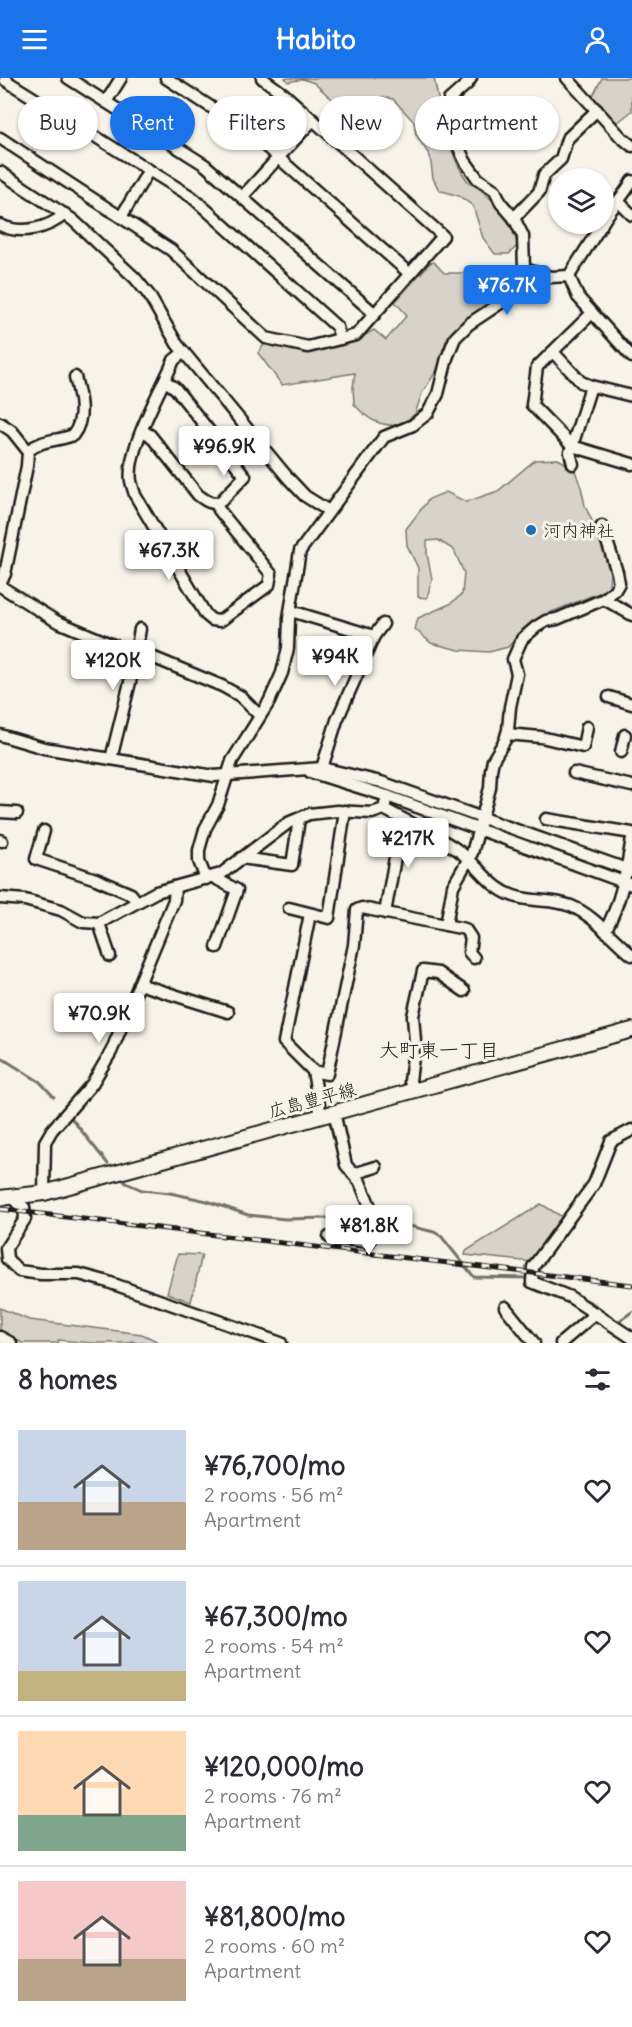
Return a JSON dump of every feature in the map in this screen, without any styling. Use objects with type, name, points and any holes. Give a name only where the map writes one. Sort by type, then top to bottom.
[{"type":"main road","name":"広島豊平線","points":[[7,1198],[44,1193],[632,1030]]},
{"type":"street","points":[[68,78],[205,165],[375,314]]},
{"type":"street","points":[[106,102],[121,78]]},
{"type":"street","points":[[166,78],[234,122],[410,274]]},
{"type":"street","points":[[0,138],[171,249],[266,338],[308,347],[356,335],[443,236],[284,94],[262,78]]},
{"type":"street","points":[[217,947],[237,890],[209,878],[199,861],[199,850],[205,829],[223,794],[231,762],[269,702],[282,673],[288,648],[300,552],[384,437],[413,425],[428,413],[438,394],[447,358],[455,338],[469,324],[505,300],[522,279],[523,236],[495,190],[478,179],[465,161],[449,126],[447,112],[449,100],[471,78]]},
{"type":"street","points":[[567,78],[632,146]]},
{"type":"street","points":[[4,82],[192,197],[337,327],[340,339]]},
{"type":"street","points":[[514,218],[539,192],[544,176],[561,159],[567,139],[597,110]]},
{"type":"street","points":[[243,196],[313,120]]},
{"type":"street","points":[[121,217],[148,170]]},
{"type":"street","points":[[0,172],[64,214],[135,278],[149,295],[184,352],[289,479],[305,496],[329,511]]},
{"type":"street","points":[[614,206],[624,197],[632,181]]},
{"type":"street","points":[[619,202],[632,215]]},
{"type":"street","points":[[0,225],[10,230],[27,230],[55,223],[64,214]]},
{"type":"street","points":[[569,276],[595,234]]},
{"type":"street","points":[[524,269],[551,277],[569,276]]},
{"type":"street","points":[[569,276],[578,297],[632,357]]},
{"type":"street","points":[[592,313],[537,367],[532,405],[572,446],[632,464]]},
{"type":"street","points":[[184,352],[174,360],[142,431],[131,467],[131,480],[135,495],[206,615],[212,620],[220,621],[269,585],[271,574],[219,510],[216,503]]},
{"type":"street","points":[[553,352],[581,382],[632,396]]},
{"type":"street","points":[[28,451],[36,444],[73,435],[77,430],[81,399],[75,377]]},
{"type":"street","points":[[165,381],[175,388],[245,476],[216,503]]},
{"type":"street","points":[[573,464],[570,452],[591,386]]},
{"type":"street","points":[[0,423],[12,431],[28,451],[5,574],[0,584],[56,621],[125,650],[135,650],[222,686],[240,696],[260,716]]},
{"type":"street","points":[[142,431],[150,435],[198,495],[208,502],[216,503]]},
{"type":"street","points":[[446,925],[453,886],[469,859],[483,817],[490,788],[493,760],[507,734],[517,674],[513,659],[522,639],[546,621],[557,619],[604,599],[615,590],[619,583],[602,526]]},
{"type":"street","points":[[604,599],[632,615]]},
{"type":"street","points":[[291,611],[374,636]]},
{"type":"street","points":[[322,768],[337,720],[374,636],[382,624]]},
{"type":"street","points":[[111,759],[133,670],[140,629]]},
{"type":"street","points":[[609,697],[632,704]]},
{"type":"street","points":[[507,734],[541,737],[583,747],[587,727]]},
{"type":"street","points":[[0,735],[44,748],[214,776],[322,768],[381,782],[630,870]]},
{"type":"street","points":[[621,752],[625,735]]},
{"type":"street","points":[[304,770],[387,796],[628,884]]},
{"type":"street","points":[[574,773],[632,786]]},
{"type":"street","points":[[384,809],[387,796]]},
{"type":"street","points":[[0,898],[25,900],[61,910],[82,922],[99,923],[156,892],[221,874],[288,823],[309,814],[345,811],[372,813],[384,809],[457,849],[496,887],[521,898],[560,902],[574,907],[588,916],[632,955]]},
{"type":"street","points":[[289,908],[329,918],[345,811]]},
{"type":"street","points":[[0,812],[17,813]]},
{"type":"street","points":[[241,858],[292,865],[299,819]]},
{"type":"street","points":[[386,913],[402,819]]},
{"type":"street","points":[[546,819],[632,833]]},
{"type":"street","points":[[44,831],[36,859],[96,879],[131,894],[137,902]]},
{"type":"street","points":[[605,931],[628,884],[632,838]]},
{"type":"street","points":[[44,1193],[45,1143],[52,1130],[92,1084],[111,1052],[174,900],[175,887]]},
{"type":"street","points":[[313,1071],[327,1074],[354,945],[357,910],[362,908],[465,929],[471,938],[469,952],[474,958]]},
{"type":"street","points":[[310,914],[284,1042],[313,1071],[346,1165],[360,1182],[374,1218],[369,1242],[328,1237]]},
{"type":"street","points":[[99,923],[110,956]]},
{"type":"street","points":[[413,1091],[410,1081],[415,1041],[413,1016],[423,971],[438,973],[464,991]]},
{"type":"street","points":[[139,984],[228,1012]]},
{"type":"street","points":[[632,1130],[611,1141],[594,1184],[531,1272],[532,1282],[596,1312],[632,1338]]},
{"type":"street","points":[[353,1174],[376,1167]]},
{"type":"street","points":[[7,1198],[24,1207],[25,1219],[6,1248],[7,1259],[19,1271],[40,1274],[79,1274],[105,1281],[281,1343]]},
{"type":"street","points":[[505,1306],[534,1343]]},
{"type":"street","points":[[561,1343],[596,1312]]},
{"type":"street","points":[[0,1337],[11,1343]]},
{"type":"shaded area","points":[[285,78],[434,78],[438,96],[415,96],[415,128],[414,122],[403,110],[403,96],[328,96],[314,83],[303,79],[288,82]]},
{"type":"shaded area","points":[[602,78],[632,78],[632,111],[617,123],[593,96]]},
{"type":"shaded area","points":[[426,150],[452,150],[461,171],[469,182],[488,196],[508,222],[518,245],[509,254],[495,254],[483,238],[473,206],[459,196],[439,190],[433,178],[430,156]]},
{"type":"shaded area","points":[[434,262],[444,273],[509,273],[514,277],[507,291],[456,329],[446,341],[437,370],[422,393],[415,414],[400,426],[374,421],[354,404],[355,373],[282,385],[258,353],[268,339],[307,348],[358,339],[374,330],[386,340],[407,315],[395,302],[430,263]]},
{"type":"shaded area","points":[[558,459],[574,468],[585,506],[599,536],[610,572],[609,586],[601,592],[542,616],[522,631],[508,647],[489,652],[459,650],[431,643],[415,629],[418,618],[450,604],[462,594],[464,573],[454,550],[438,540],[427,541],[432,579],[427,598],[418,597],[418,568],[407,545],[406,529],[429,499],[446,492],[466,502],[498,491],[535,460]]},
{"type":"shaded area","points":[[541,1204],[564,1218],[533,1262],[465,1255],[466,1251]]},
{"type":"shaded area","points":[[178,1254],[202,1255],[191,1302],[167,1293]]},
{"type":"shaded area","points":[[0,1308],[29,1320],[142,1334],[161,1343],[132,1341],[131,1343],[93,1343],[58,1340],[58,1343],[22,1343],[0,1331]]},
{"type":"waterway","points":[[0,1057],[40,1082],[54,1097]]},
{"type":"waterway","points":[[72,1119],[108,1164]]},
{"type":"waterway","points":[[121,1178],[126,1183],[142,1190],[207,1201],[248,1215],[285,1219],[370,1217]]},
{"type":"waterway","points":[[377,1218],[434,1232],[441,1236],[474,1277],[531,1278]]},
{"type":"waterway","points":[[578,1297],[592,1303],[619,1321],[632,1312]]},
{"type":"railway","points":[[0,1209],[632,1285]]},
{"type":"place","name":"河内神社","points":[[531,530]]},
{"type":"district","name":"大町東一丁目","points":[[439,1049]]}]
